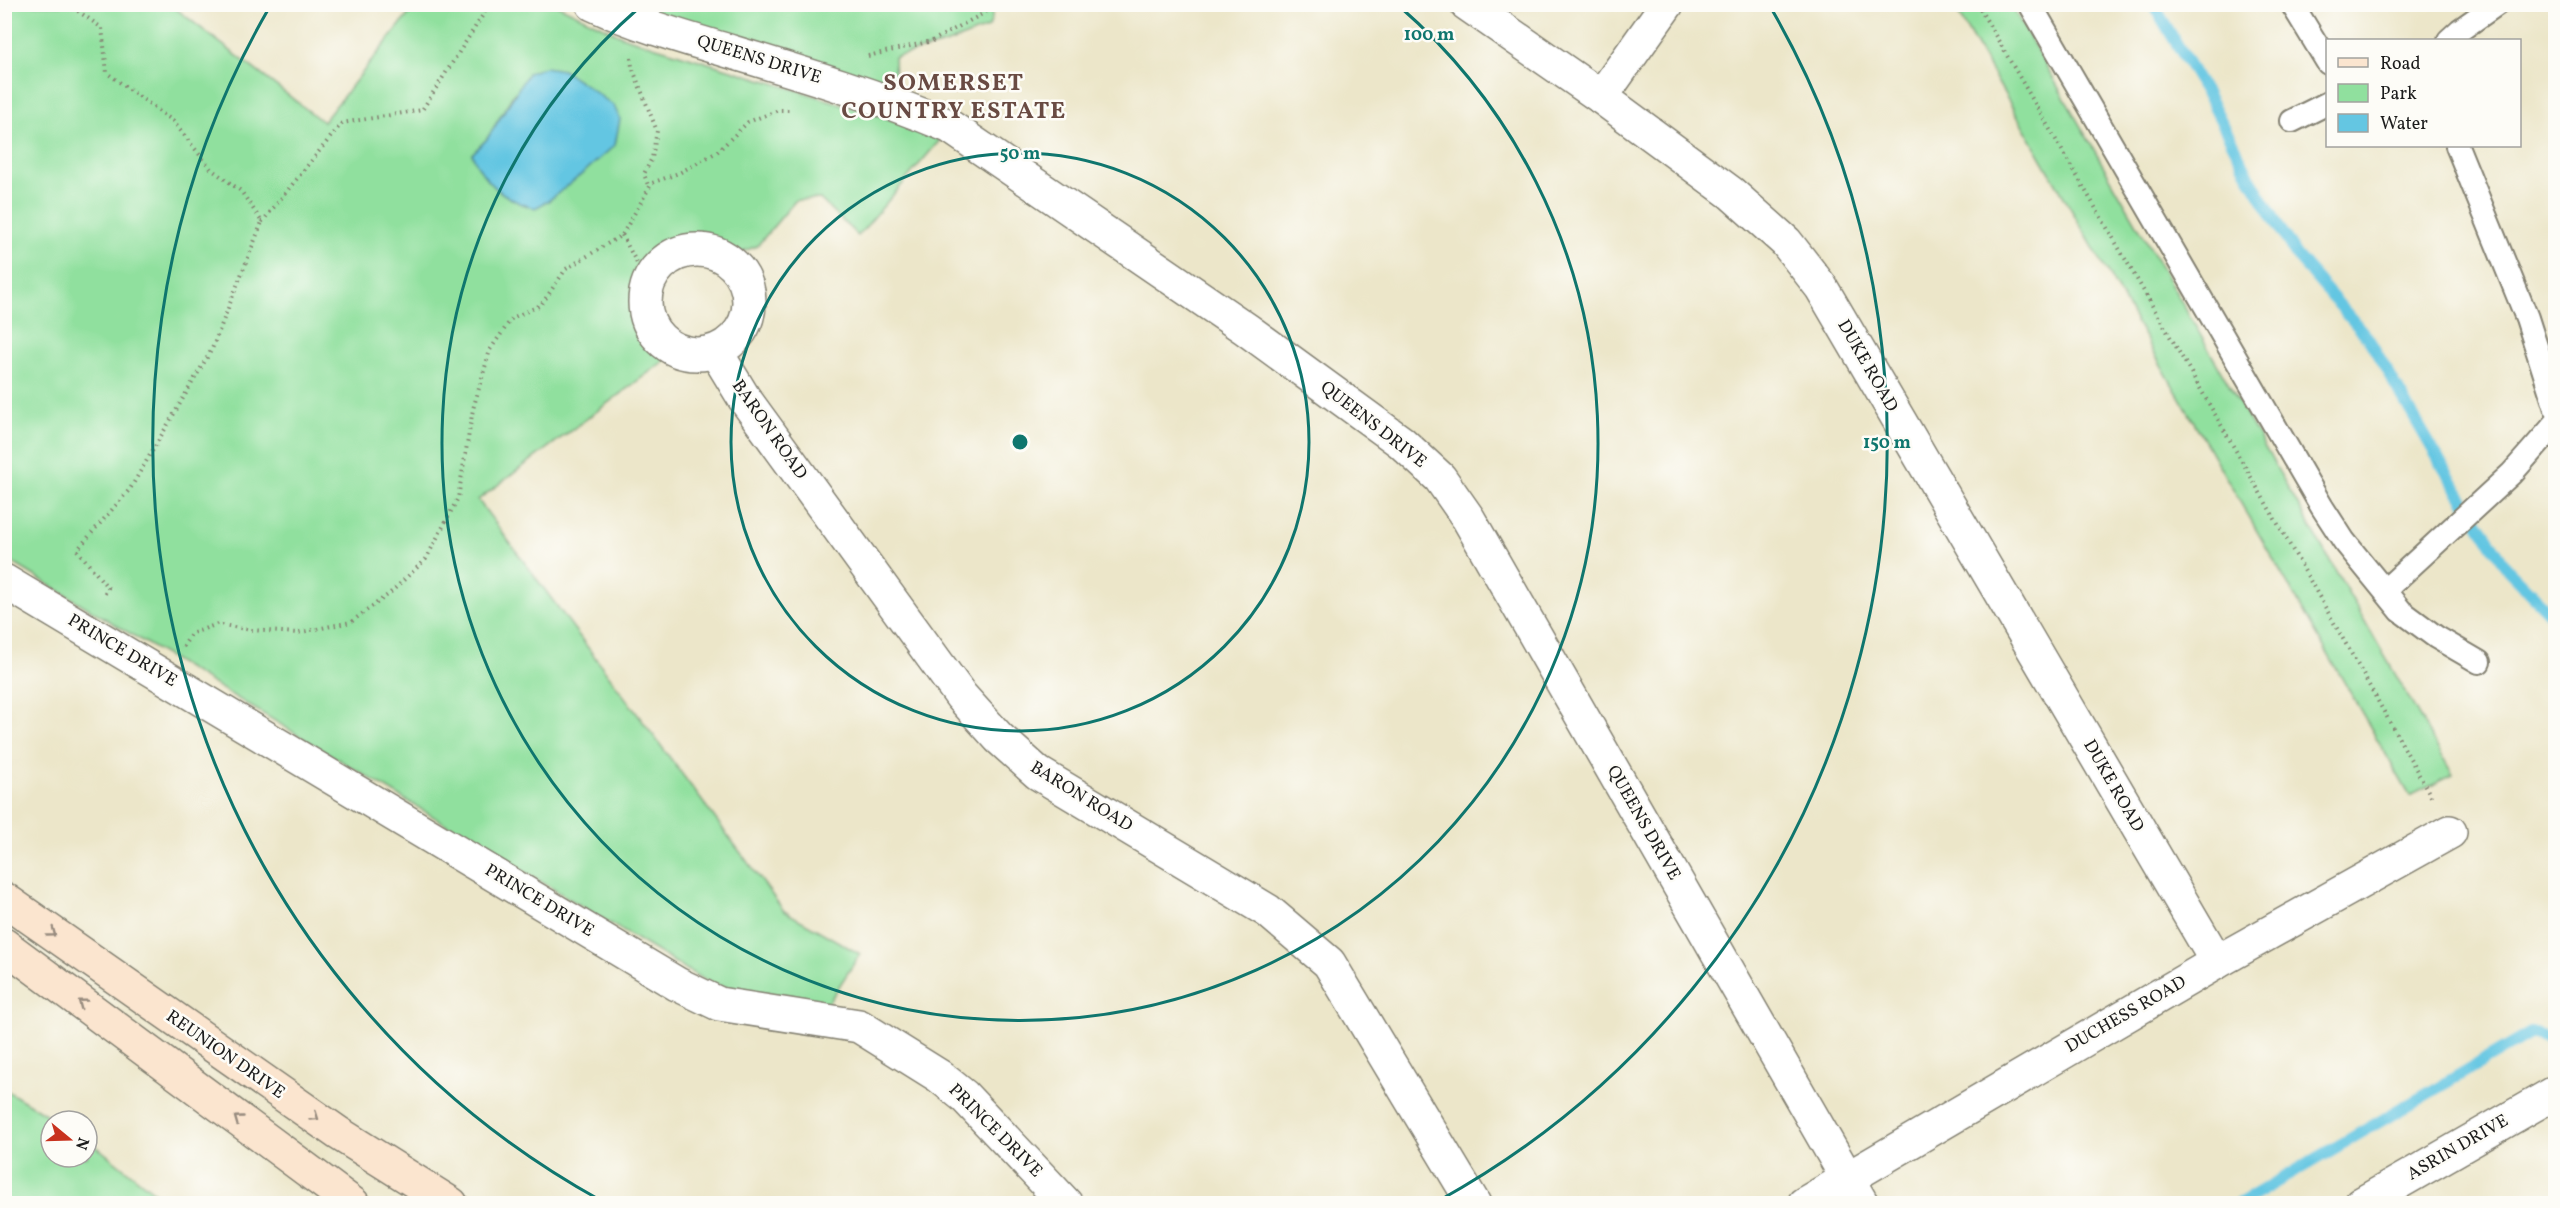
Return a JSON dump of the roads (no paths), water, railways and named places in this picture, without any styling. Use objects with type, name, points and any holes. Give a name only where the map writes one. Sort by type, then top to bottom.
[{"type":"street","name":"QUEENS DRIVE","points":[[593,4],[651,27],[825,80],[907,108],[949,126],[1246,329],[1401,442],[1440,478],[1468,518],[1855,1191]]},
{"type":"street","name":"DUKE ROAD","points":[[1467,4],[1601,97],[1739,200],[1786,242],[1821,287],[2217,962]]},
{"type":"street","points":[[1601,97],[1667,4]]},
{"type":"street","points":[[690,250],[707,250],[724,256],[738,269],[747,284],[750,300],[748,317],[741,332],[730,344],[716,352],[699,355],[683,353],[668,346],[656,334],[648,319],[645,300],[652,278],[658,267],[672,256],[690,250]]},
{"type":"street","name":"BARON ROAD","points":[[716,352],[744,398],[954,686],[999,738],[1038,773],[1268,911],[1329,963],[1474,1203]]},
{"type":"street","name":"PRINCE DRIVE","points":[[4,581],[677,984],[719,1004],[859,1026],[939,1076],[964,1096],[1066,1203]]},
{"type":"street","name":"DUCHESS ROAD","points":[[1804,1203],[1855,1191],[2217,962],[2450,832]]},
{"type":"street","name":"REUNION DRIVE","points":[[4,899],[338,1133],[451,1203]]},
{"type":"street","points":[[4,945],[353,1203]]},
{"type":"street","name":"ASRIN DRIVE","points":[[2361,1203],[2556,1092]]},
{"type":"lane","points":[[2030,4],[2322,507],[2344,541],[2401,611],[2436,637],[2479,662]]},
{"type":"lane","points":[[2292,4],[2326,60]]},
{"type":"lane","points":[[2450,39],[2497,4]]},
{"type":"lane","points":[[2292,121],[2326,104]]},
{"type":"lane","points":[[2457,147],[2527,318],[2556,409]]},
{"type":"lane","points":[[2385,590],[2512,473],[2556,423]]},
{"type":"water","points":[[545,67],[563,70],[580,81],[614,106],[620,119],[615,145],[548,201],[535,208],[514,201],[497,189],[482,173],[472,154],[487,139],[528,73]]},
{"type":"waterway","points":[[2153,4],[2212,103],[2250,178],[2296,255],[2368,338],[2443,467],[2508,570],[2556,619]]},
{"type":"waterway","points":[[2239,1204],[2531,1033],[2556,1041]]},
{"type":"district","name":"SOMERSET COUNTRY ESTATE","points":[[954,98]]}]
